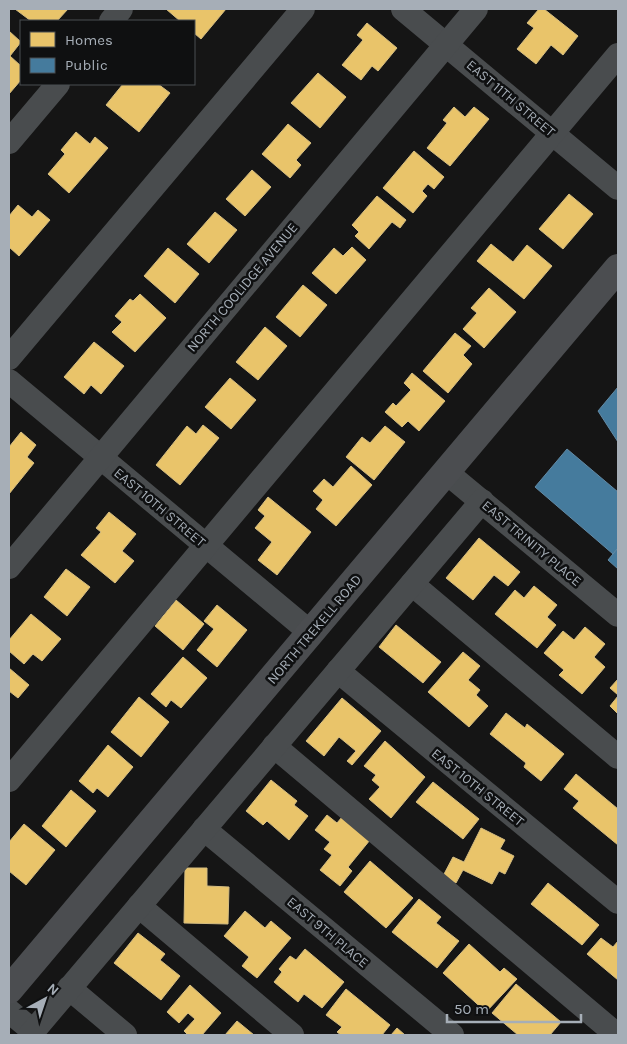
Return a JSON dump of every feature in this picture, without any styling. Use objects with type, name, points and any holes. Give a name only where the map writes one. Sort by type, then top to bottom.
[{"type":"main road","name":"NORTH TREKELL ROAD","points":[[9,990],[618,268]]},
{"type":"street","points":[[112,20],[121,9]]},
{"type":"street","points":[[9,358],[303,9]]},
{"type":"street","name":"EAST 11TH STREET","points":[[403,9],[618,188]]},
{"type":"street","name":"NORTH COOLIDGE AVENUE","points":[[9,567],[476,9]]},
{"type":"street","points":[[9,780],[618,55]]},
{"type":"street","points":[[9,142],[57,85]]},
{"type":"street","name":"EAST 10TH STREET","points":[[9,380],[310,633]]},
{"type":"street","name":"EAST TRINITY PLACE","points":[[446,472],[618,615]]},
{"type":"street","points":[[9,1012],[31,1033],[482,501]]},
{"type":"street","points":[[412,584],[618,757]]},
{"type":"street","name":"EAST 10TH STREET","points":[[338,671],[618,902]]},
{"type":"street","points":[[274,746],[617,1035]]},
{"type":"street","name":"EAST 9TH PLACE","points":[[204,829],[452,1035]]},
{"type":"street","points":[[139,906],[292,1035]]},
{"type":"street","points":[[69,988],[125,1035]]},
{"type":"building: Homes","points":[[15,9],[68,9],[58,20],[30,20]]},
{"type":"building: Homes","points":[[166,9],[226,9],[201,39],[195,34],[195,20],[179,20]]},
{"type":"building: Homes","points":[[539,9],[544,9],[578,36],[563,55],[551,45],[536,64],[517,49],[534,28],[527,23]]},
{"type":"building: Homes","points":[[367,23],[397,48],[378,71],[372,66],[361,80],[342,65],[363,40],[357,35]]},
{"type":"building: Homes","points":[[9,31],[20,41],[10,56],[20,65],[20,81],[9,94]]},
{"type":"building: Homes","points":[[318,73],[346,97],[320,128],[291,103]]},
{"type":"building: Homes","points":[[122,85],[159,85],[170,93],[139,132],[106,105]]},
{"type":"building: Homes","points":[[454,107],[465,117],[474,107],[489,119],[450,166],[427,148],[447,123],[443,120]]},
{"type":"building: Homes","points":[[288,124],[311,143],[296,160],[301,165],[290,178],[262,154]]},
{"type":"building: Homes","points":[[76,132],[90,144],[95,137],[108,148],[69,193],[48,174],[65,154],[61,150]]},
{"type":"building: Homes","points":[[414,151],[444,177],[434,189],[428,184],[422,191],[427,196],[413,213],[383,188]]},
{"type":"building: Homes","points":[[252,170],[271,187],[245,216],[226,199]]},
{"type":"building: Homes","points":[[569,194],[593,214],[563,249],[539,229]]},
{"type":"building: Homes","points":[[377,196],[406,220],[400,228],[392,222],[369,249],[355,236],[359,232],[352,225]]},
{"type":"building: Homes","points":[[18,205],[32,217],[38,210],[50,220],[19,256],[9,247],[9,216]]},
{"type":"building: Homes","points":[[215,212],[237,230],[209,263],[187,244]]},
{"type":"building: Homes","points":[[491,244],[513,262],[527,245],[552,266],[524,299],[477,261]]},
{"type":"building: Homes","points":[[352,247],[366,260],[336,294],[312,273],[334,248],[343,256]]},
{"type":"building: Homes","points":[[168,248],[199,274],[175,303],[144,276]]},
{"type":"building: Homes","points":[[303,285],[327,305],[300,337],[276,317]]},
{"type":"building: Homes","points":[[489,288],[516,312],[484,348],[463,329],[477,313],[471,308]]},
{"type":"building: Homes","points":[[140,294],[166,318],[135,352],[112,332],[122,322],[115,316],[130,299],[133,301]]},
{"type":"building: Homes","points":[[265,327],[287,346],[258,380],[236,362]]},
{"type":"building: Homes","points":[[455,333],[471,346],[463,355],[472,364],[448,393],[423,371]]},
{"type":"building: Homes","points":[[94,342],[124,366],[101,394],[91,385],[84,394],[64,377]]},
{"type":"building: Homes","points":[[412,373],[445,401],[419,431],[408,421],[402,427],[385,412],[393,403],[396,406],[411,390],[404,383]]},
{"type":"building: Homes","points":[[230,378],[256,400],[231,429],[205,407]]},
{"type":"building: Homes","points":[[203,425],[219,438],[180,485],[156,465],[187,426],[196,434]]},
{"type":"building: Homes","points":[[385,426],[405,442],[374,480],[346,457],[362,437],[370,443]]},
{"type":"building: Homes","points":[[21,432],[36,445],[27,457],[34,463],[9,494],[9,447]]},
{"type":"building: Homes","points":[[351,466],[372,485],[336,526],[316,509],[323,500],[313,491],[324,479],[333,487]]},
{"type":"building: Homes","points":[[268,497],[311,532],[277,575],[258,560],[272,542],[255,528],[265,516],[258,510]]},
{"type":"building: Homes","points":[[109,512],[136,534],[122,551],[134,561],[115,583],[81,555],[101,532],[96,528]]},
{"type":"building: Homes","points":[[479,538],[520,572],[508,586],[494,575],[473,600],[446,578]]},
{"type":"building: Homes","points":[[66,569],[90,587],[67,616],[44,597]]},
{"type":"building: Homes","points":[[534,586],[557,605],[547,617],[556,625],[537,648],[495,614],[515,590],[524,598]]},
{"type":"building: Homes","points":[[176,600],[204,624],[183,650],[155,626]]},
{"type":"building: Homes","points":[[217,605],[247,630],[217,667],[197,650],[214,629],[204,621]]},
{"type":"building: Homes","points":[[31,614],[61,639],[42,661],[33,654],[24,664],[9,651],[9,640]]},
{"type":"building: Homes","points":[[396,625],[441,662],[423,683],[379,647]]},
{"type":"building: Homes","points":[[585,627],[605,644],[594,657],[605,667],[582,694],[559,675],[564,670],[544,653],[563,631],[574,640]]},
{"type":"building: Homes","points":[[463,652],[480,666],[468,680],[480,690],[476,695],[488,706],[469,727],[428,692]]},
{"type":"building: Homes","points":[[183,657],[207,678],[181,708],[171,700],[166,707],[151,694]]},
{"type":"building: Homes","points":[[9,668],[29,685],[18,698],[9,691]]},
{"type":"building: Homes","points":[[618,679],[618,695],[610,688]]},
{"type":"building: Homes","points":[[618,696],[618,714],[610,706]]},
{"type":"building: Homes","points":[[139,697],[169,722],[141,757],[111,732]]},
{"type":"building: Homes","points":[[342,698],[381,731],[352,765],[347,761],[356,751],[339,737],[324,756],[306,741]]},
{"type":"building: Homes","points":[[506,713],[525,728],[527,724],[564,754],[541,781],[524,767],[526,763],[490,734]]},
{"type":"building: Homes","points":[[385,741],[425,777],[391,818],[369,799],[380,787],[372,780],[376,775],[364,766]]},
{"type":"building: Homes","points":[[108,745],[133,767],[108,797],[97,788],[93,793],[79,781]]},
{"type":"building: Homes","points":[[576,774],[618,809],[618,845],[573,808],[579,801],[564,789]]},
{"type":"building: Homes","points":[[271,780],[297,801],[294,805],[308,816],[289,840],[267,821],[263,825],[246,811]]},
{"type":"building: Homes","points":[[433,782],[479,819],[463,839],[416,802]]},
{"type":"building: Homes","points":[[71,790],[96,811],[66,847],[42,826]]},
{"type":"building: Homes","points":[[327,815],[337,823],[342,817],[370,840],[348,867],[352,871],[340,886],[320,870],[332,855],[324,849],[330,842],[315,830]]},
{"type":"building: Homes","points":[[24,824],[55,850],[26,885],[9,871],[9,842]]},
{"type":"building: Homes","points":[[481,828],[505,840],[500,849],[514,856],[505,874],[499,871],[492,884],[463,870],[456,883],[443,876],[453,857],[464,862]]},
{"type":"building: Homes","points":[[370,861],[413,898],[386,928],[344,892]]},
{"type":"building: Homes","points":[[185,868],[207,868],[207,886],[229,887],[228,924],[184,923]]},
{"type":"building: Homes","points":[[548,883],[599,925],[582,945],[531,904]]},
{"type":"building: Homes","points":[[419,899],[441,917],[436,923],[459,941],[437,968],[392,932]]},
{"type":"building: Homes","points":[[245,911],[265,928],[271,921],[291,938],[257,978],[242,966],[249,957],[224,936]]},
{"type":"building: Homes","points":[[138,933],[165,954],[160,960],[180,976],[161,1000],[114,963]]},
{"type":"building: Homes","points":[[601,938],[613,947],[618,941],[618,980],[587,954]]},
{"type":"building: Homes","points":[[469,944],[500,972],[504,968],[517,979],[486,1012],[443,973]]},
{"type":"building: Homes","points":[[305,949],[344,982],[322,1008],[304,994],[298,1002],[274,982],[282,972],[279,969],[290,956],[296,960]]},
{"type":"building: Homes","points":[[516,984],[561,1022],[550,1035],[518,1035],[492,1013]]},
{"type":"building: Homes","points":[[190,985],[221,1013],[202,1035],[188,1035],[184,1031],[195,1019],[188,1013],[179,1023],[167,1012]]},
{"type":"building: Homes","points":[[346,989],[390,1025],[382,1035],[341,1035],[337,1032],[342,1027],[326,1015]]},
{"type":"building: Homes","points":[[237,1021],[254,1035],[225,1035]]},
{"type":"building: Homes","points":[[397,1028],[405,1035],[391,1035]]},
{"type":"building: Public","points":[[618,387],[618,442],[598,411]]},
{"type":"building: Public","points":[[567,449],[618,492],[618,548],[613,554],[535,487]]},
{"type":"building: Public","points":[[618,548],[618,569],[608,560]]}]
